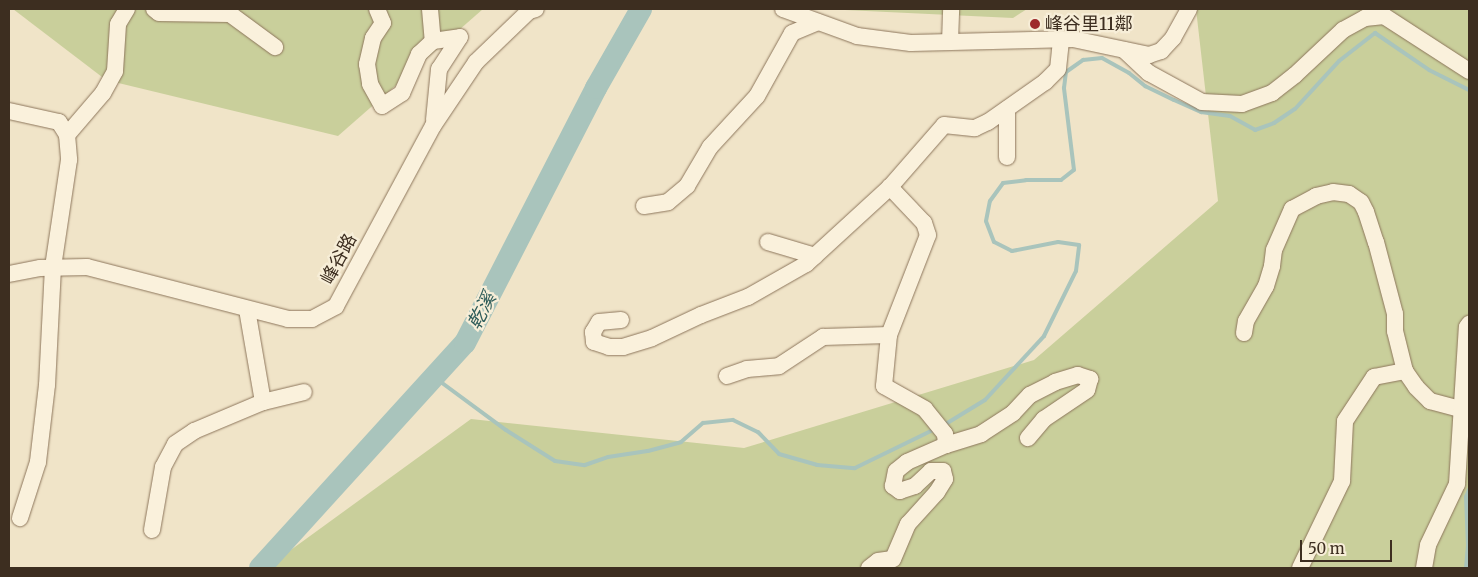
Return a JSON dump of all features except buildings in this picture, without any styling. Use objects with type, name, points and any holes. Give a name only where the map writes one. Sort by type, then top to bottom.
[{"type":"street","points":[[67,135],[103,93],[114,71],[118,24],[127,9]]},
{"type":"street","points":[[154,9],[159,13],[230,14],[275,47]]},
{"type":"street","points":[[377,9],[383,23],[373,38],[368,64],[370,84],[382,106],[402,93],[419,54],[433,41],[460,38],[439,69],[433,126]]},
{"type":"street","points":[[430,9],[433,41]]},
{"type":"street","name":"峰谷路","points":[[9,274],[53,267],[93,268],[288,319],[312,319],[336,306],[433,126],[476,62],[517,14],[536,9]]},
{"type":"street","points":[[783,9],[858,36],[911,43],[1074,38],[1149,55],[1161,51],[1178,29],[1189,9]]},
{"type":"street","points":[[950,42],[951,9]]},
{"type":"street","points":[[1176,9],[1178,29]]},
{"type":"street","points":[[1122,48],[1149,73],[1202,102],[1242,104],[1272,93],[1295,75],[1343,30],[1365,18],[1384,16],[1469,71]]},
{"type":"street","points":[[644,206],[668,202],[687,186],[710,147],[758,96],[792,33],[811,19]]},
{"type":"street","points":[[621,320],[599,322],[593,332],[594,342],[609,347],[623,347],[652,338],[748,297],[806,264],[890,187],[944,125],[975,128],[1007,109],[1045,82],[1058,69],[1060,39]]},
{"type":"street","points":[[1007,109],[1007,157]]},
{"type":"street","points":[[9,111],[60,122],[67,135],[69,160],[53,267],[47,385],[38,462],[20,518]]},
{"type":"street","points":[[890,187],[924,223],[928,235],[889,336],[884,386],[924,409],[934,421],[945,440]]},
{"type":"street","points":[[1244,333],[1246,321],[1266,286],[1274,250],[1292,209],[1316,196],[1333,192],[1349,194],[1361,202],[1376,242],[1395,314],[1395,331],[1405,371],[1416,387],[1430,401],[1462,410]]},
{"type":"street","points":[[768,242],[815,256]]},
{"type":"street","points":[[247,308],[263,402]]},
{"type":"street","points":[[1424,568],[1428,545],[1456,484],[1467,327],[1469,324]]},
{"type":"street","points":[[726,376],[747,369],[779,366],[823,337],[889,336]]},
{"type":"street","points":[[1300,568],[1342,481],[1346,421],[1374,377],[1405,371]]},
{"type":"street","points":[[868,568],[878,561],[893,559],[908,524],[937,492],[945,479],[942,471],[931,471],[915,486],[900,491],[893,486],[896,471],[907,462],[945,440],[981,434],[1013,413],[1030,395],[1054,382],[1078,375],[1090,379],[1087,390],[1044,419],[1028,438]]},
{"type":"street","points":[[152,530],[164,467],[175,444],[194,431],[263,402],[304,392]]},
{"type":"green space","points":[[13,9],[483,9],[338,136],[106,80]]},
{"type":"green space","points":[[824,9],[1027,9],[1013,18]]},
{"type":"green space","points":[[1196,9],[1469,9],[1469,568],[266,568],[471,419],[744,448],[1034,360],[1218,201]]},
{"type":"waterway","name":"乾溪","points":[[260,568],[465,343],[596,88],[641,9]]},
{"type":"waterway","points":[[944,425],[985,400],[1044,336],[1076,271],[1079,245],[1058,242],[1012,251],[994,242],[986,221],[990,201],[1003,183],[1026,180],[1061,180],[1074,170],[1064,88],[1066,72],[1083,60],[1102,58],[1129,73],[1145,86],[1174,100],[1201,112],[1230,116],[1255,130],[1274,123],[1295,109],[1339,61],[1375,33],[1429,70],[1469,90]]},
{"type":"waterway","points":[[434,377],[506,430],[555,461],[585,465],[608,457],[648,451],[681,442],[703,423],[733,420],[758,432],[779,454],[817,465],[855,468],[935,429]]},
{"type":"waterway","points":[[1466,568],[1468,546],[1466,497],[1469,490]]},
{"type":"place","name":"峰谷里11鄰","points":[[1035,24]]}]
